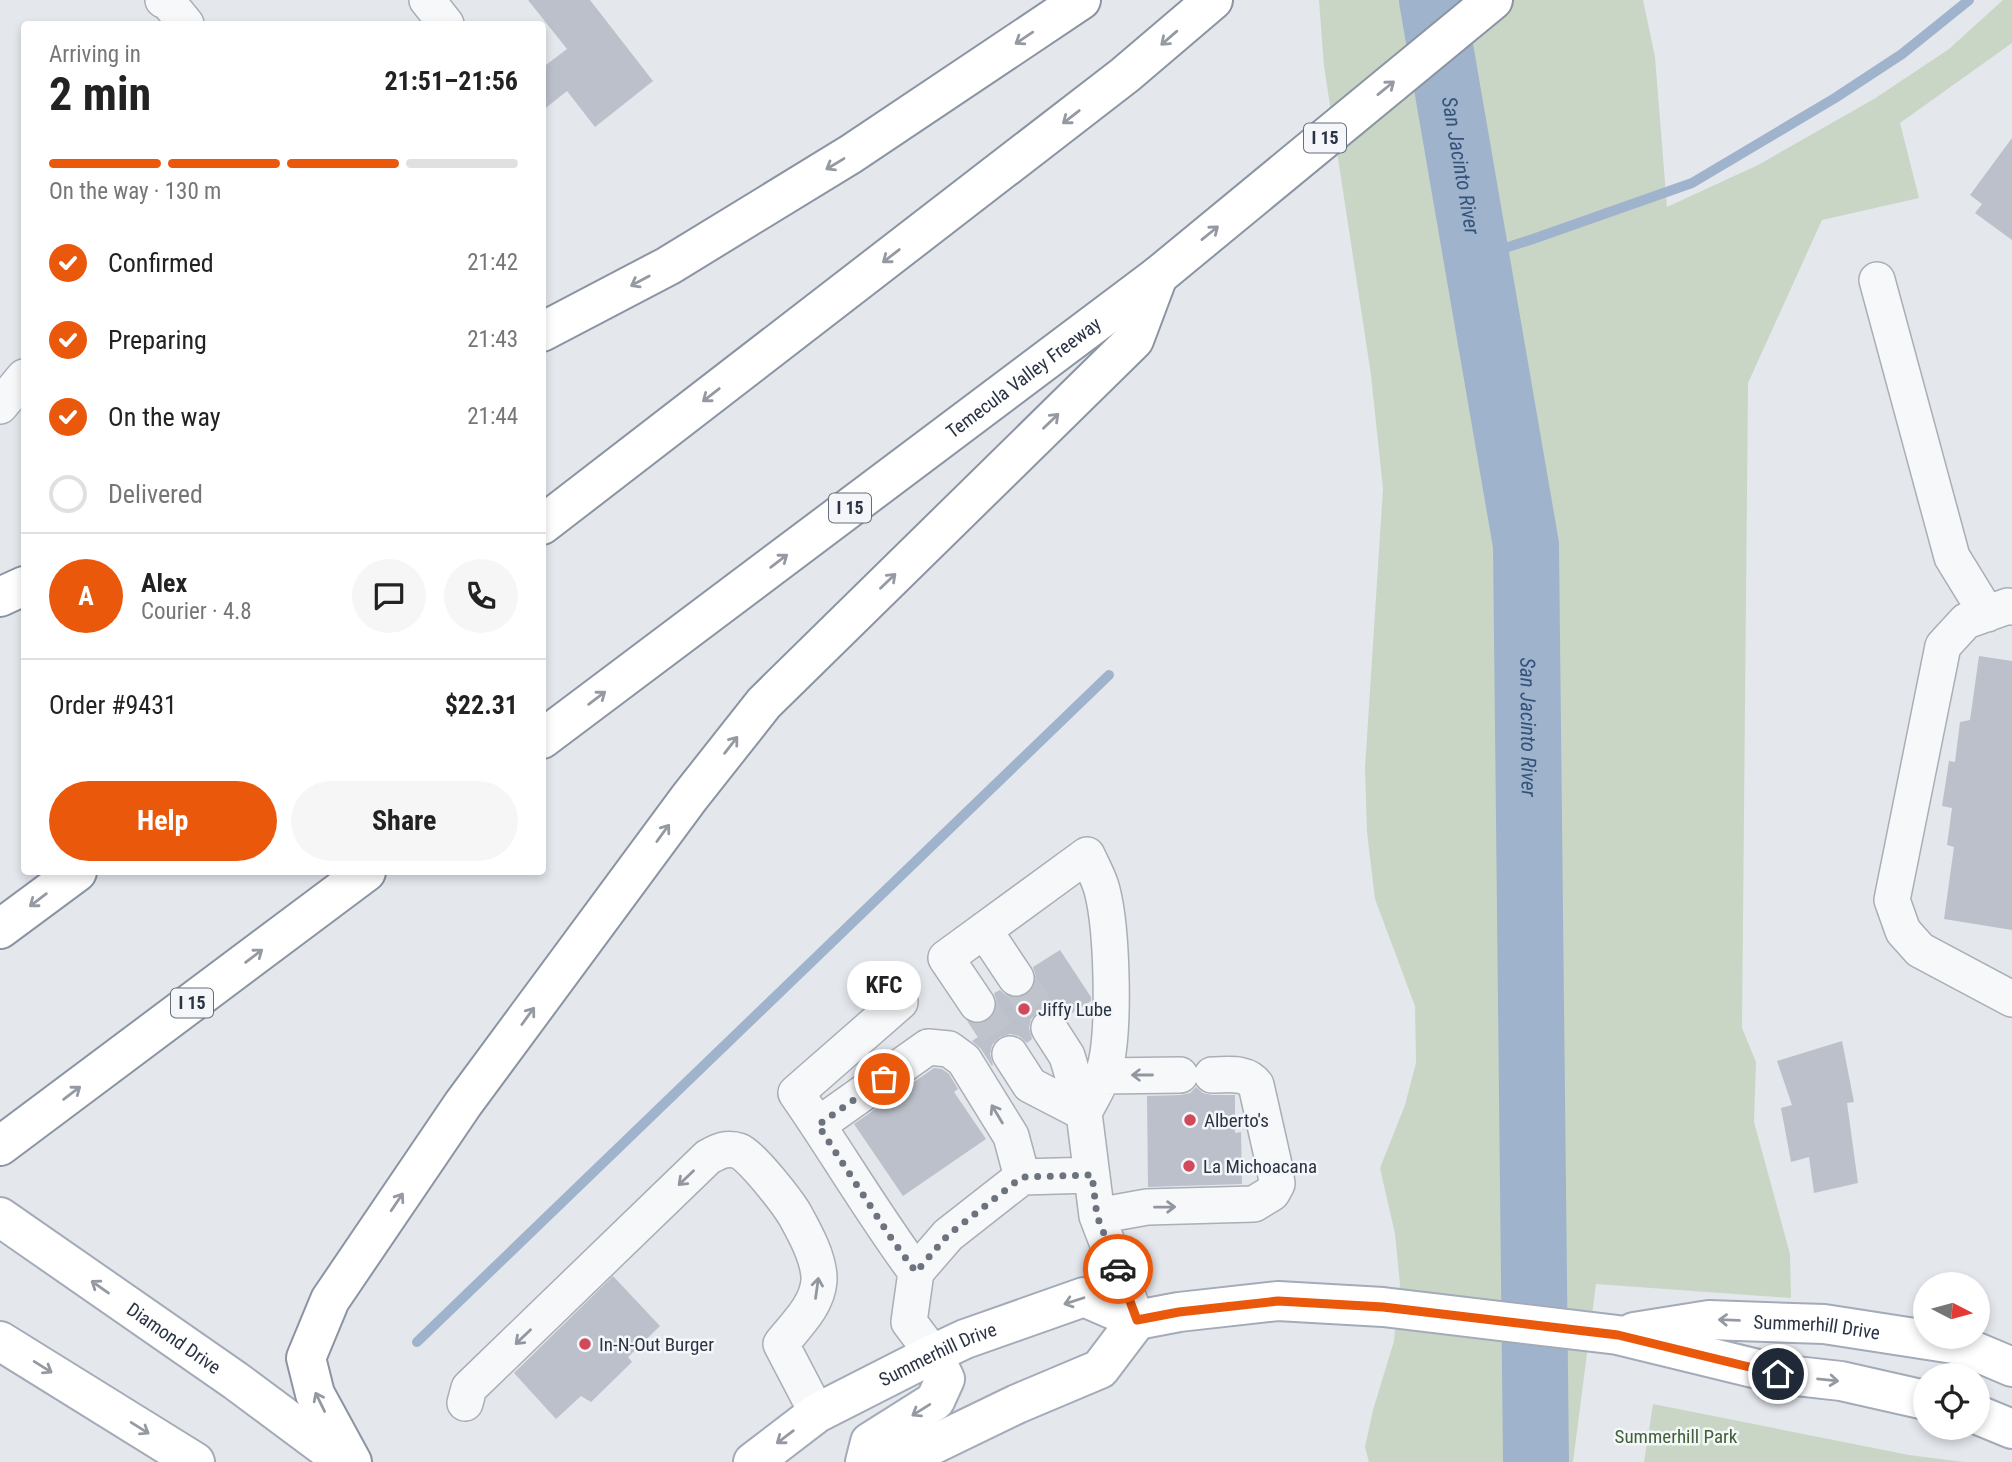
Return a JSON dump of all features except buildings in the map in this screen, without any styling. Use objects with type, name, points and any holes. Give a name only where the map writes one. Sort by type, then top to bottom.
[{"type":"main road","points":[[546,330],[668,266],[851,154],[1081,0]]},
{"type":"main road","points":[[546,522],[1125,75],[1213,0]]},
{"type":"main road","name":"Temecula Valley Freeway","points":[[546,736],[1158,276],[1493,0]]},
{"type":"main road","points":[[352,1462],[315,1394],[306,1357],[330,1300],[463,1104],[689,798],[764,703],[1133,340],[1158,276]]},
{"type":"main road","points":[[0,597],[21,587]]},
{"type":"main road","points":[[0,929],[73,875]]},
{"type":"main road","name":"I 15","points":[[9,1140],[362,875]]},
{"type":"main road","name":"Diamond Drive","points":[[0,1217],[236,1381],[345,1462]]},
{"type":"main road","name":"Summerhill Drive","points":[[753,1462],[817,1413],[933,1354],[965,1339],[1084,1297],[1137,1320],[1179,1312],[1278,1301],[1383,1307],[1618,1335],[1778,1374],[1841,1381],[1913,1397]]},
{"type":"main road","points":[[897,1462],[1017,1404],[1100,1369],[1137,1320]]},
{"type":"main road","name":"Summerhill Drive","points":[[1618,1335],[1709,1320],[1824,1324],[1960,1345],[2012,1367]]},
{"type":"main road","points":[[0,1341],[195,1462]]},
{"type":"main road","points":[[865,1462],[870,1442],[935,1401],[945,1378],[933,1354]]},
{"type":"main road","points":[[1990,1420],[2012,1429]]},
{"type":"lane","points":[[163,0],[168,2],[184,21]]},
{"type":"lane","points":[[427,0],[444,21]]},
{"type":"lane","points":[[1877,281],[1952,557],[2000,610],[1966,621],[1943,646],[1892,900],[1903,930],[1920,950],[2012,999]]},
{"type":"lane","points":[[0,406],[21,381]]},
{"type":"lane","points":[[965,945],[1087,855],[1102,890],[1109,938],[1110,1035],[1103,1076],[1084,1112]]},
{"type":"lane","points":[[965,945],[996,991],[965,945]]},
{"type":"lane","points":[[900,1002],[796,1093],[916,1272]]},
{"type":"lane","points":[[1030,1041],[1049,1070],[1084,1112],[1097,1216],[1137,1320]]},
{"type":"lane","points":[[818,1125],[928,1047],[949,1049],[964,1059],[1011,1136],[1022,1177]]},
{"type":"lane","points":[[1097,1216],[1147,1207],[1254,1204],[1272,1193],[1277,1184],[1256,1085],[1252,1079],[1241,1075],[1103,1076]]},
{"type":"lane","points":[[466,1403],[470,1388],[489,1369],[708,1157],[725,1149],[742,1152],[761,1171],[794,1213],[815,1258],[819,1278],[816,1300],[781,1344],[817,1413]]},
{"type":"lane","points":[[933,1354],[909,1322],[916,1272],[948,1235],[1022,1177],[1092,1175]]},
{"type":"green space","points":[[1319,0],[1643,0],[1655,57],[1667,207],[1758,165],[1874,99],[1949,49],[2003,0],[2012,0],[2012,43],[1900,123],[1919,198],[1822,220],[1748,383],[1742,1028],[1756,1062],[1754,1122],[1790,1254],[1791,1298],[1596,1284],[1573,1462],[1369,1462],[1365,1447],[1394,1341],[1400,1284],[1395,1234],[1380,1168],[1405,1105],[1416,1063],[1415,1006],[1375,899],[1367,832],[1365,768],[1383,489],[1371,375],[1324,66]]},
{"type":"green space","name":"Summerhill Park","points":[[1653,1404],[1909,1455],[1964,1462],[1644,1462]]},
{"type":"waterway","name":"San Jacinto River","points":[[1432,0],[1526,545],[1536,1462]]},
{"type":"waterway","points":[[1477,257],[1692,183],[1835,98],[1902,54],[1969,0]]},
{"type":"waterway","points":[[417,1342],[1109,675]]},
{"type":"tunnel","points":[[1016,978],[1049,1028]]},
{"type":"tunnel","points":[[977,1004],[1010,1054]]},
{"type":"way so far","points":[[884,1079],[818,1125],[916,1272],[948,1235],[1022,1177],[1092,1175],[1097,1216],[1118,1269]]},
{"type":"place","name":"Jiffy Lube","points":[[1024,1009]]},
{"type":"place","name":"KFC","points":[[884,1079]]},
{"type":"place","name":"Alberto's","points":[[1190,1120]]},
{"type":"place","name":"La Michoacana","points":[[1189,1166]]},
{"type":"place","name":"In-N-Out Burger","points":[[585,1344]]},
{"type":"route","points":[[1118,1269],[1137,1320],[1179,1312],[1278,1301],[1383,1307],[1618,1335],[1778,1374]]}]
